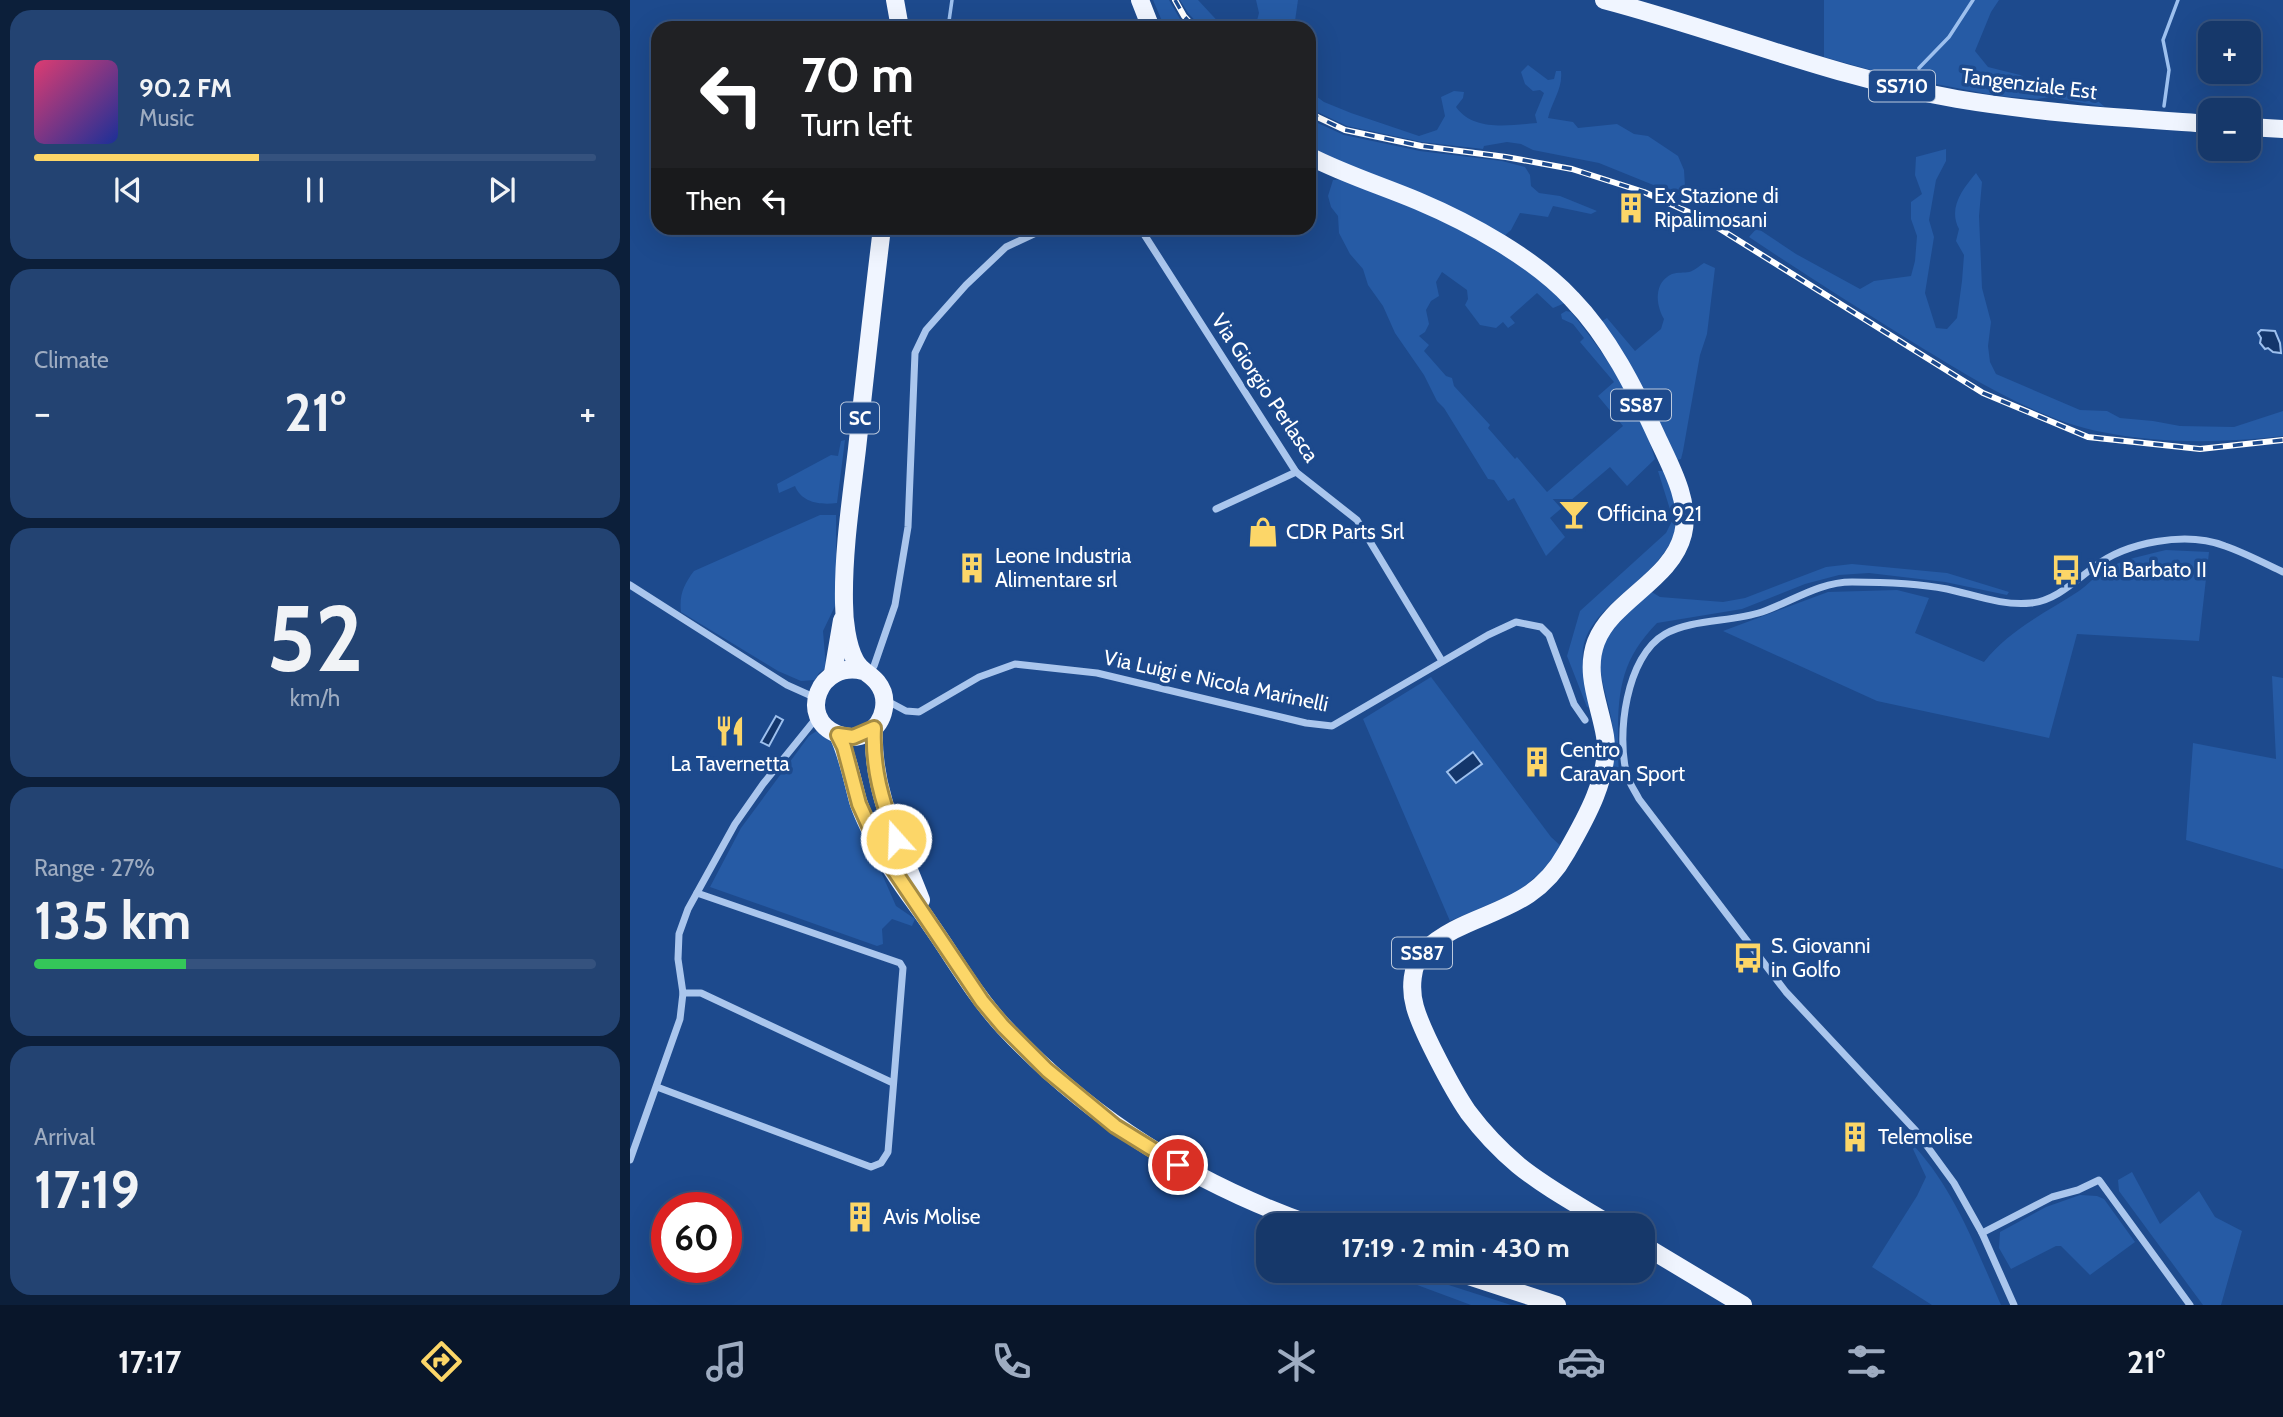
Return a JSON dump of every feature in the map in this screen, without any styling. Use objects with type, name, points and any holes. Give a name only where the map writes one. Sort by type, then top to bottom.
[{"type":"main road","points":[[1140,0],[1148,21]]},
{"type":"main road","name":"Tangenziale Est","points":[[1604,0],[1857,75],[1956,98],[2040,110],[2198,123]]},
{"type":"main road","points":[[2261,128],[2283,129]]},
{"type":"main road","name":"SS87","points":[[1316,159],[1420,202],[1472,227],[1515,253],[1555,282],[1574,300],[1626,376],[1673,472],[1684,509],[1683,536],[1669,560],[1649,583],[1609,620],[1596,642],[1592,663],[1593,686],[1605,738],[1605,757],[1598,790],[1565,856],[1543,884],[1513,905],[1441,937],[1420,955],[1413,975],[1414,1005],[1426,1034],[1465,1108],[1488,1137],[1520,1167],[1592,1213]]},
{"type":"main road","name":"SC","points":[[833,673],[844,610],[850,510],[881,235]]},
{"type":"main road","name":"SC","points":[[844,610],[854,657],[868,668]]},
{"type":"main road","points":[[874,728],[853,737],[838,735],[826,727],[817,707],[822,684],[833,673],[868,668],[880,685],[885,700],[883,715],[874,728],[876,776],[882,801],[931,926]]},
{"type":"main road","points":[[838,735],[844,747],[859,804],[879,848],[982,1001],[1003,1026],[1047,1070],[1115,1126],[1156,1153],[1222,1189],[1282,1213]]},
{"type":"main road","points":[[1655,1252],[1738,1304]]},
{"type":"main road","points":[[1490,1283],[1557,1305]]},
{"type":"street","points":[[868,668],[895,605],[908,527],[915,353],[926,330],[966,285],[1006,247],[1032,235]]},
{"type":"street","name":"Via Giorgio Perlasca","points":[[1144,235],[1296,472],[1357,520],[1443,661]]},
{"type":"street","points":[[1216,509],[1296,472]]},
{"type":"street","points":[[2014,1305],[1982,1233],[1954,1183],[1916,1130],[1786,992],[1639,799],[1627,776],[1624,753],[1625,704],[1634,674],[1648,649],[1663,635],[1682,627],[1737,619],[1764,611],[1830,584],[1900,583],[1945,589],[2005,603],[2033,603],[2060,593],[2112,554],[2161,540],[2223,545],[2283,572]]},
{"type":"street","points":[[630,585],[788,685],[817,707],[735,824],[688,909],[679,934],[678,959],[683,993],[680,1020],[630,1160]]},
{"type":"street","name":"Via Luigi e Nicola Marinelli","points":[[893,704],[906,711],[919,712],[979,677],[1014,664],[1097,673],[1306,723],[1332,726],[1488,635],[1516,622],[1541,627],[1549,635],[1574,704],[1585,720]]},
{"type":"street","points":[[657,1087],[871,1167],[881,1163],[888,1152],[903,968],[900,963],[697,893]]},
{"type":"street","points":[[683,993],[701,993],[893,1083]]},
{"type":"street","points":[[1982,1233],[2052,1197],[2078,1190],[2099,1180],[2190,1305]]},
{"type":"shaded area","points":[[1153,0],[1169,0],[1182,21],[1162,21]]},
{"type":"shaded area","points":[[1180,0],[1198,0],[1218,21],[1195,21]]},
{"type":"shaded area","points":[[1256,0],[1298,0],[1295,21],[1257,21],[1259,13]]},
{"type":"shaded area","points":[[1824,0],[1999,0],[1991,12],[1975,51],[1988,67],[2020,75],[2035,83],[2052,84],[2068,91],[2088,93],[2105,107],[2050,97],[2037,99],[1998,96],[1889,75],[1824,57]]},
{"type":"shaded area","points":[[1528,65],[1548,80],[1554,79],[1556,71],[1561,71],[1559,89],[1548,118],[1573,122],[1578,128],[1617,124],[1634,134],[1648,136],[1678,156],[1684,170],[1683,197],[1599,163],[1533,150],[1521,144],[1507,142],[1484,146],[1483,149],[1422,142],[1347,126],[1316,111],[1316,96],[1351,113],[1419,136],[1437,130],[1445,116],[1441,97],[1454,91],[1464,92],[1456,107],[1464,115],[1482,124],[1537,123],[1535,115],[1544,93],[1540,90],[1533,91],[1525,84],[1521,72]]},
{"type":"shaded area","points":[[1316,122],[1344,135],[1420,151],[1502,161],[1525,167],[1530,175],[1531,186],[1539,193],[1560,196],[1597,211],[1591,214],[1553,206],[1548,217],[1520,213],[1511,230],[1502,238],[1316,151]]},
{"type":"shaded area","points":[[1946,149],[1946,161],[1936,180],[1929,220],[1934,237],[1925,293],[1936,328],[1947,329],[1957,318],[1964,255],[1956,241],[1959,229],[1955,214],[1958,200],[1976,173],[1982,182],[1979,216],[1982,288],[1991,322],[1988,346],[1990,362],[1996,374],[2080,410],[2107,411],[2120,418],[2180,426],[2234,427],[2283,411],[2283,436],[2215,441],[2147,439],[2102,432],[2051,417],[2001,394],[1952,366],[1749,237],[1757,228],[1796,254],[1860,289],[1874,281],[1911,276],[1917,236],[1911,219],[1911,202],[1922,194],[1915,175],[1916,157]]},
{"type":"shaded area","points":[[1342,179],[1402,201],[1461,228],[1515,262],[1565,303],[1553,308],[1537,293],[1510,317],[1515,323],[1508,328],[1503,322],[1496,328],[1480,325],[1465,305],[1468,299],[1467,290],[1442,272],[1436,282],[1439,296],[1431,301],[1426,310],[1429,324],[1419,336],[1429,345],[1424,351],[1446,376],[1452,378],[1454,386],[1490,425],[1488,428],[1547,492],[1623,426],[1598,396],[1614,382],[1580,342],[1584,338],[1573,324],[1562,319],[1561,314],[1571,312],[1609,363],[1631,400],[1655,459],[1627,486],[1610,467],[1550,518],[1565,537],[1546,556],[1514,498],[1508,501],[1494,480],[1488,479],[1437,401],[1424,375],[1395,333],[1383,306],[1368,285],[1363,269],[1350,254],[1339,233],[1338,216],[1331,207],[1328,196],[1333,180]]},
{"type":"shaded area","points":[[1704,263],[1715,268],[1707,334],[1700,355],[1683,451],[1681,459],[1677,460],[1599,323],[1607,318],[1635,351],[1661,329],[1664,319],[1658,295],[1662,283],[1672,274],[1691,271]]},
{"type":"shaded area","points":[[2261,330],[2275,331],[2281,353],[2265,349],[2260,343],[2258,333]]},
{"type":"shaded area","points":[[845,440],[837,503],[812,502],[802,496],[795,486],[779,493],[777,484],[831,455],[838,456],[841,441]]},
{"type":"shaded area","points":[[1658,471],[1666,471],[1678,506],[1673,538],[1648,571],[1615,600],[1589,631],[1583,649],[1591,708],[1587,707],[1567,656],[1580,611],[1666,533],[1673,519]]},
{"type":"shaded area","points":[[820,515],[836,515],[836,604],[823,631],[826,668],[815,680],[801,681],[778,671],[681,612],[683,590],[694,571]]},
{"type":"shaded area","points":[[2166,550],[2209,552],[2199,641],[2077,634],[2049,738],[1877,701],[1723,631],[1828,592],[1897,590],[1929,598],[1915,633],[1984,662],[2016,631],[2079,591],[2104,570],[2127,560]]},
{"type":"shaded area","points":[[1852,564],[1947,573],[2009,592],[2007,595],[1945,582],[1869,573],[1839,575],[1805,584],[1742,609],[1657,623],[1637,648],[1621,687],[1618,717],[1620,784],[1609,781],[1613,733],[1600,657],[1605,638],[1626,612],[1650,591],[1660,597],[1723,602],[1745,598],[1826,567]]},
{"type":"shaded area","points":[[2272,676],[2283,678],[2283,869],[2186,840],[2193,743],[2276,759]]},
{"type":"shaded area","points":[[1431,677],[1551,837],[1562,847],[1541,872],[1518,892],[1450,921],[1363,719]]},
{"type":"shaded area","points":[[776,716],[783,720],[769,746],[761,742]]},
{"type":"shaded area","points":[[818,730],[840,744],[864,833],[896,906],[915,919],[912,926],[892,919],[882,929],[883,944],[877,946],[710,887],[741,828],[809,736]]},
{"type":"shaded area","points":[[1473,752],[1482,764],[1456,783],[1447,772]]},
{"type":"shaded area","points":[[1915,1147],[1954,1203],[2001,1305],[1932,1305],[1872,1267],[1926,1177],[1913,1149]]},
{"type":"shaded area","points":[[2132,1172],[2160,1224],[2199,1191],[2215,1217],[2242,1231],[2221,1305],[2203,1305],[2119,1191],[2118,1180]]},
{"type":"shaded area","points":[[2080,1195],[2104,1199],[2135,1242],[2090,1275],[2061,1246],[2011,1269],[1999,1248],[2000,1232],[2046,1207]]},
{"type":"shaded area","points":[[1412,1283],[1442,1283],[1511,1305],[1471,1305]]},
{"type":"waterway","points":[[949,21],[952,0]]},
{"type":"waterway","points":[[1919,68],[1949,37],[1973,0]]},
{"type":"waterway","points":[[2164,106],[2169,70],[2163,40],[2178,0]]},
{"type":"railway","points":[[1175,0],[1189,21]]},
{"type":"railway","points":[[1316,116],[1345,130],[1421,146],[1572,169],[1644,192],[1704,219],[1983,393],[2088,437],[2200,449],[2283,440]]},
{"type":"place","name":"Ex Stazione di Ripalimosani","points":[[1631,208]]},
{"type":"place","name":"Officina 921","points":[[1574,514]]},
{"type":"place","name":"CDR Parts Srl","points":[[1263,532]]},
{"type":"place","name":"Leone Industria Alimentare srl","points":[[972,568]]},
{"type":"place","name":"Via Barbato II","points":[[2066,570]]},
{"type":"place","name":"La Tavernetta","points":[[730,731]]},
{"type":"place","name":"Centro Caravan Sport","points":[[1537,762]]},
{"type":"place","name":"S. Giovanni in Golfo","points":[[1748,958]]},
{"type":"place","name":"Telemolise","points":[[1855,1137]]},
{"type":"place","name":"Avis Molise","points":[[860,1217]]},
{"type":"route","points":[[896,839],[876,776],[874,728],[861,736],[838,735],[844,747],[859,804],[879,848],[982,1001],[1047,1070],[1115,1126],[1178,1165]]}]
